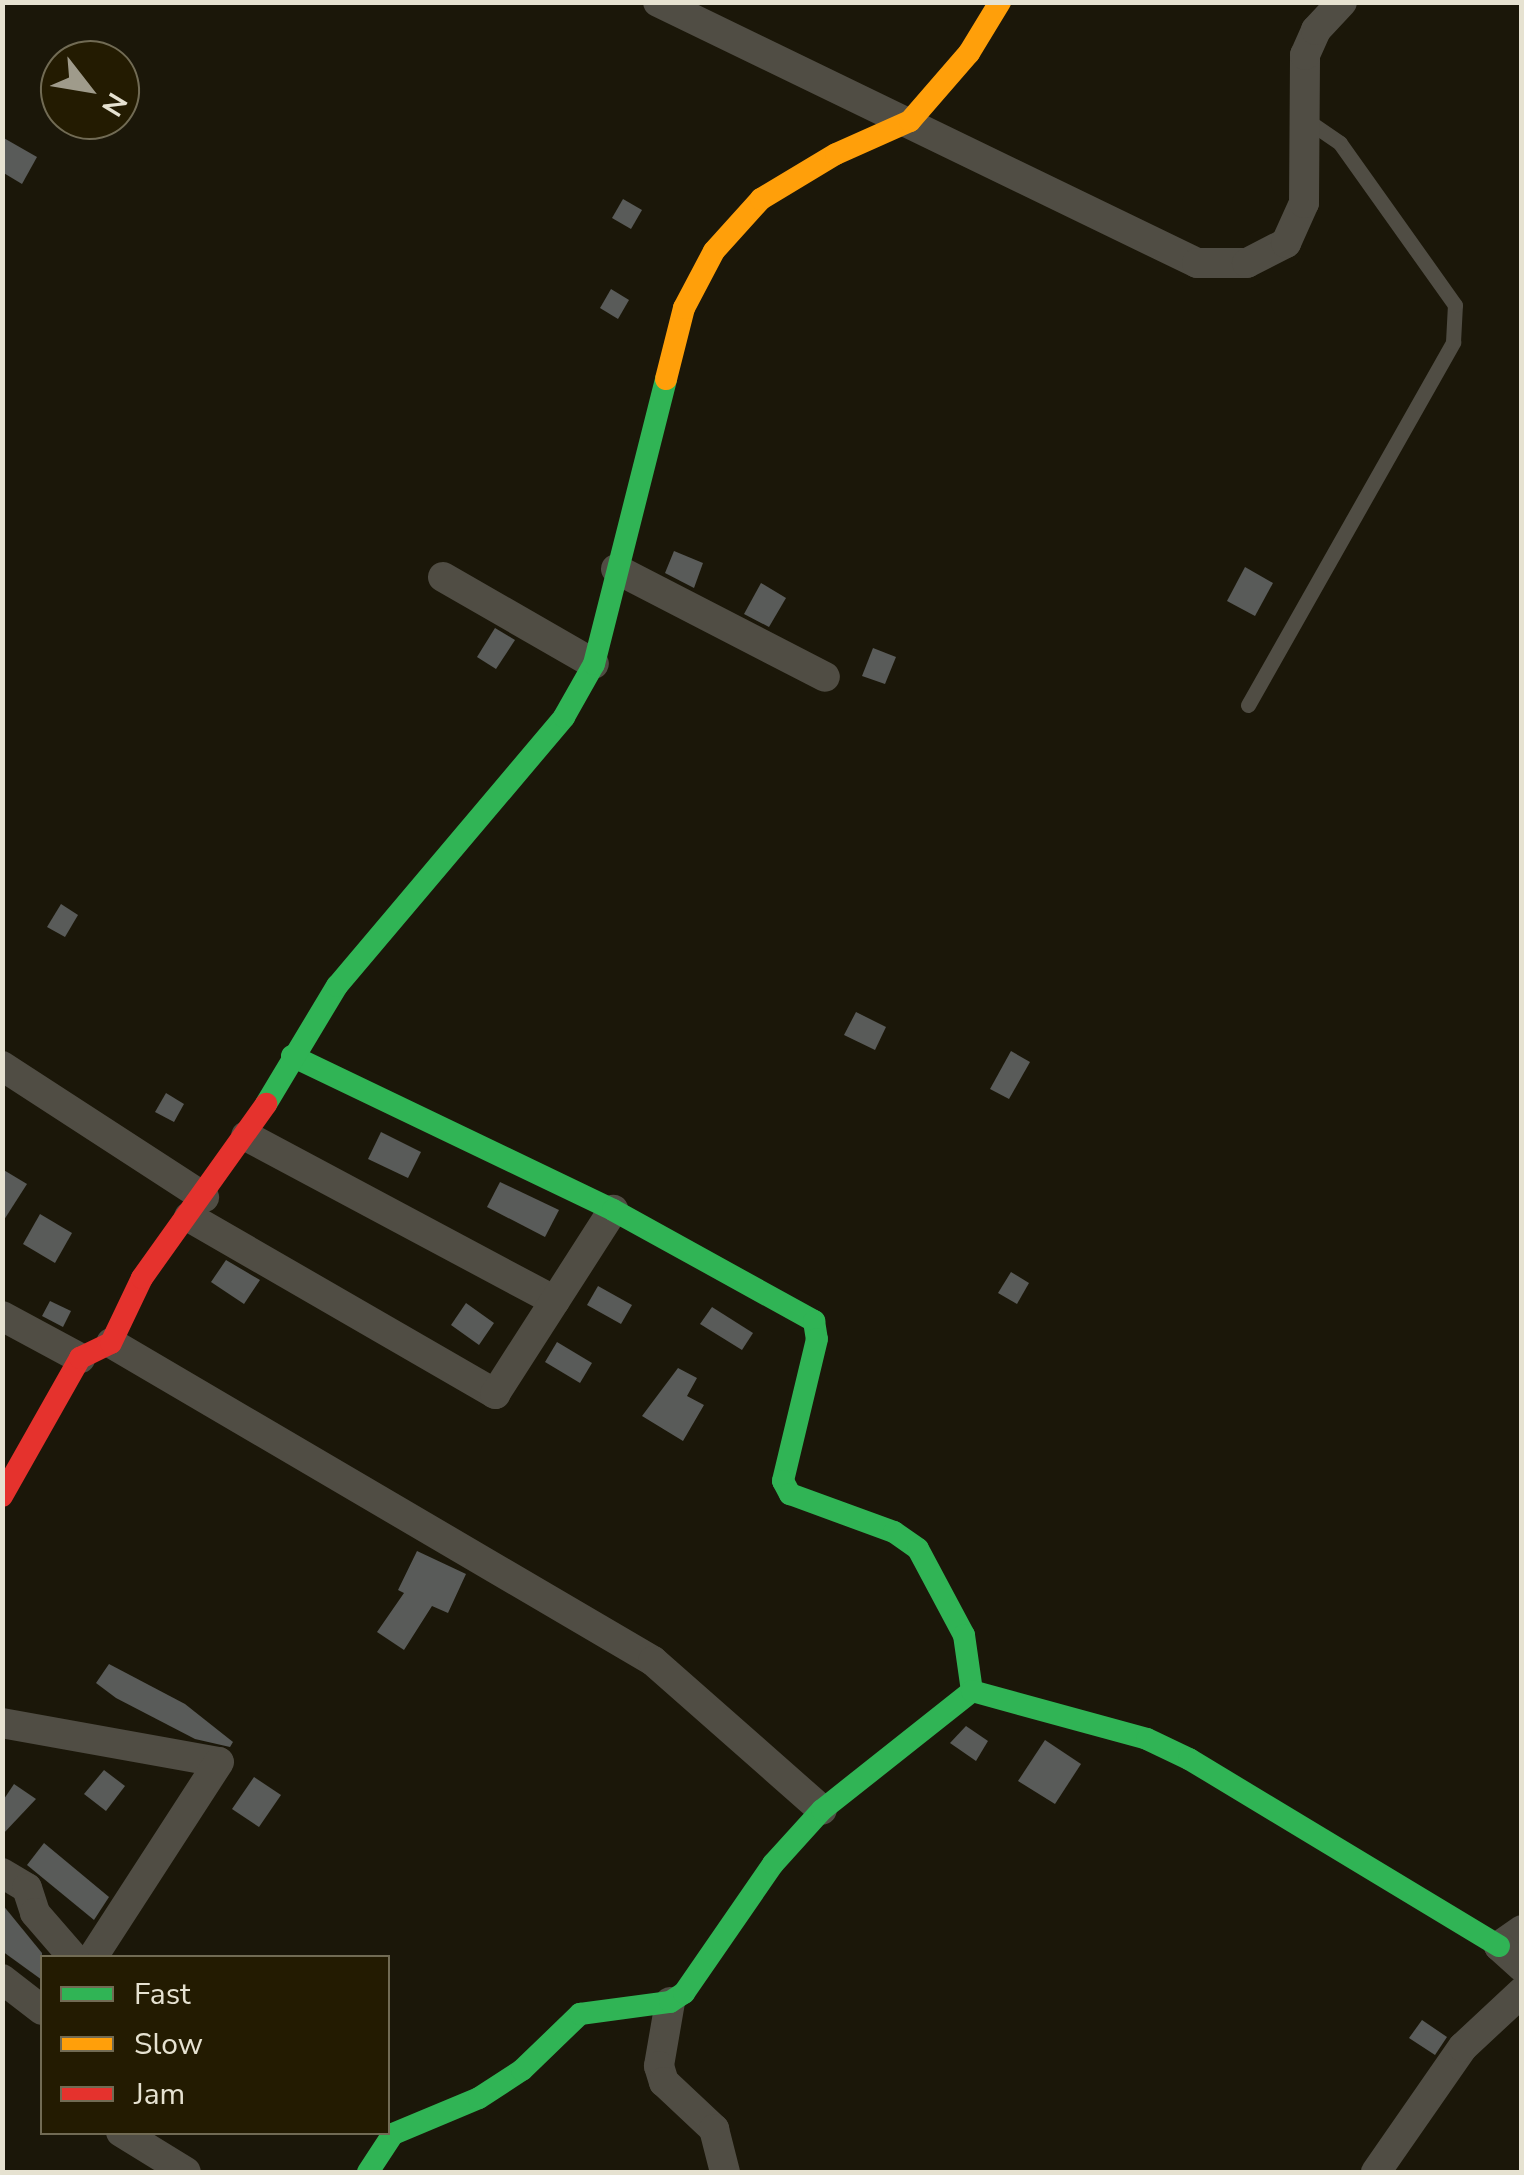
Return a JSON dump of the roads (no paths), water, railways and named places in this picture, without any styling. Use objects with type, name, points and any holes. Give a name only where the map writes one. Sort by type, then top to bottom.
[{"type":"street","points":[[658,2],[1197,263],[1247,263],[1286,243],[1304,204],[1305,55],[1316,30],[1342,2]]},
{"type":"street","points":[[2,1496],[80,1358],[111,1343],[142,1278],[246,1136],[292,1056],[389,920],[564,716],[594,664],[684,308],[714,251],[762,199],[836,154],[910,122],[969,54],[1000,2]]},
{"type":"street","points":[[616,570],[825,677]]},
{"type":"street","points":[[443,577],[594,664]]},
{"type":"street","points":[[292,1056],[614,1210],[814,1321],[817,1339],[783,1482],[790,1494],[894,1532],[918,1549],[964,1634],[972,1692]]},
{"type":"street","points":[[2,1066],[196,1207],[494,1394],[614,1210]]},
{"type":"street","points":[[246,1136],[555,1302]]},
{"type":"street","points":[[2,1316],[80,1358]]},
{"type":"street","points":[[111,1343],[653,1661],[822,1810]]},
{"type":"street","points":[[368,2172],[394,2134],[494,2089],[580,2014],[670,2002],[684,1993],[773,1864],[822,1810],[972,1692]]},
{"type":"street","points":[[972,1692],[1147,1739],[1189,1759],[1510,1938],[1522,1967]]},
{"type":"street","points":[[2,1723],[219,1762],[94,1955]]},
{"type":"street","points":[[2,1872],[26,1888],[35,1912],[71,1955]]},
{"type":"street","points":[[2,1980],[40,2008]]},
{"type":"street","points":[[1376,2172],[1462,2047],[1522,1992]]},
{"type":"street","points":[[670,2002],[659,2066],[664,2082],[714,2130],[725,2172]]},
{"type":"street","points":[[126,2135],[186,2172]]},
{"type":"lane","points":[[1248,704],[1453,342],[1455,305],[1340,144],[1305,119]]}]
